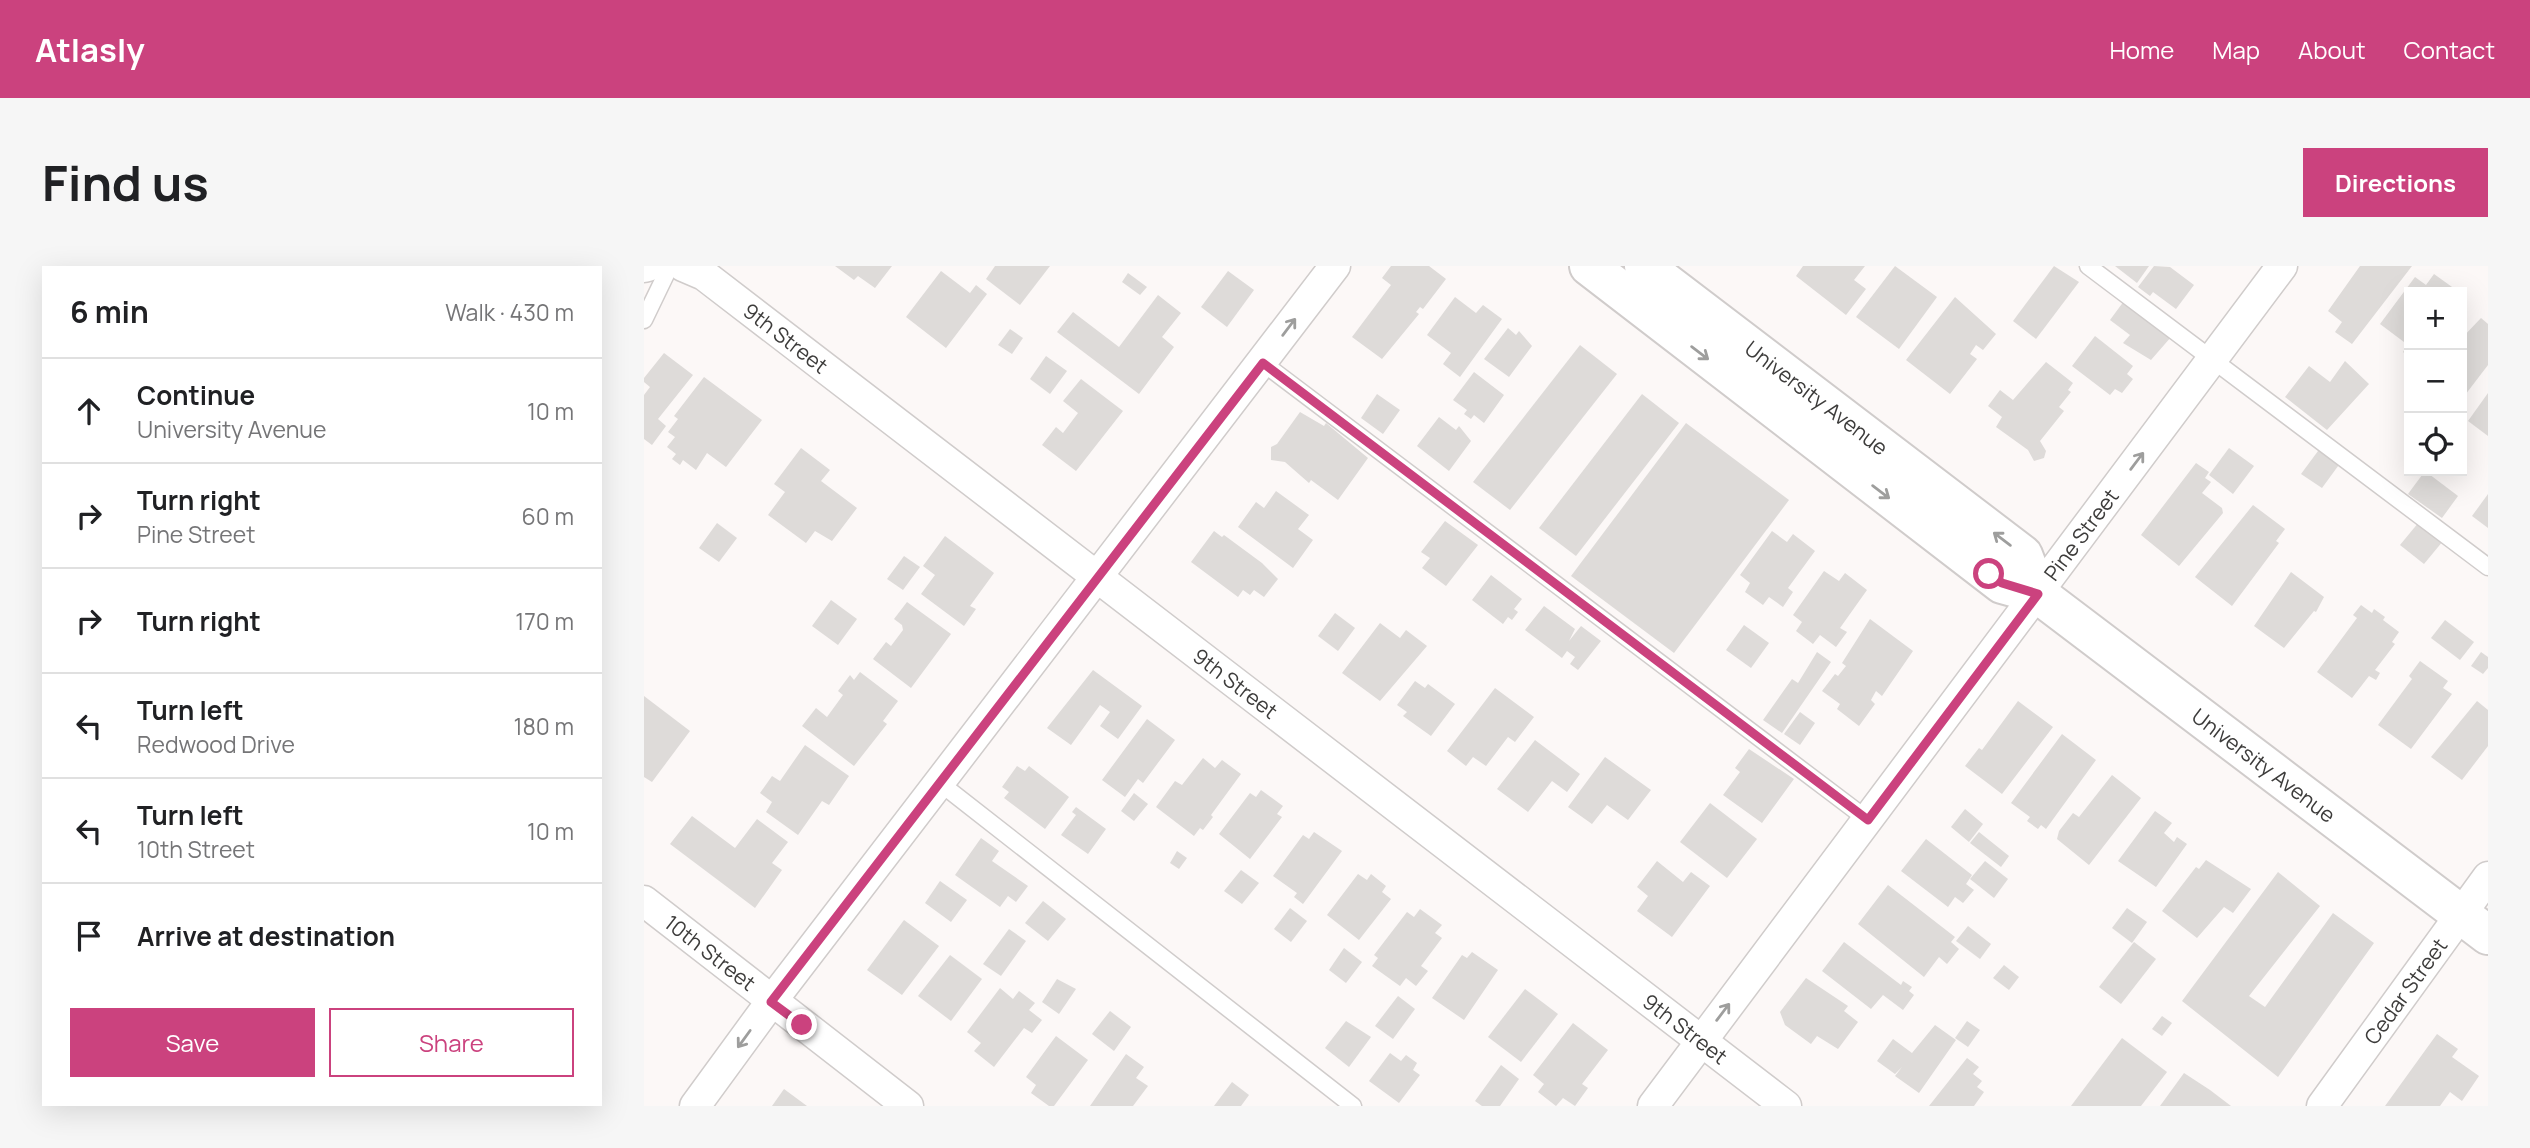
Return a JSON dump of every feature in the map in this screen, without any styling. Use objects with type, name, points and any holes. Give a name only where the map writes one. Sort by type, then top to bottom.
[{"type":"main road","name":"University Avenue","points":[[1589,266],[2002,583],[2038,594],[2474,924]]},
{"type":"main road","name":"University Avenue","points":[[1644,266],[2023,555],[2038,594]]},
{"type":"street","name":"9th Street","points":[[683,266],[704,275],[1786,1106]]},
{"type":"street","points":[[695,1106],[771,1002],[1100,577],[1335,266]]},
{"type":"street","name":"University Avenue","points":[[1568,266],[1627,308],[1660,322]]},
{"type":"street","name":"Pine Street","points":[[1653,1106],[2282,266]]},
{"type":"street","name":"Cedar Street","points":[[2322,1106],[2474,924],[2488,877]]},
{"type":"street","name":"10th Street","points":[[644,901],[908,1106]]},
{"type":"lane","points":[[644,320],[670,266]]},
{"type":"lane","points":[[2088,266],[2488,567]]},
{"type":"lane","points":[[1263,363],[1868,820]]},
{"type":"lane","points":[[940,783],[1353,1106]]},
{"type":"building","points":[[835,266],[892,266],[875,288],[858,276],[854,280]]},
{"type":"building","points":[[995,266],[1050,266],[1020,305],[986,279]]},
{"type":"building","points":[[1391,266],[1429,266],[1446,279],[1423,309],[1420,307],[1416,312],[1419,314],[1382,359],[1352,337],[1391,285],[1382,278]]},
{"type":"building","points":[[1803,266],[1865,266],[1854,280],[1866,289],[1846,315],[1796,276]]},
{"type":"building","points":[[1895,266],[1937,297],[1899,349],[1856,317]]},
{"type":"building","points":[[2054,266],[2079,282],[2036,339],[2013,321]]},
{"type":"building","points":[[2115,266],[2149,266],[2137,283]]},
{"type":"building","points":[[2154,266],[2170,267],[2194,285],[2176,309],[2153,292],[2150,296],[2138,287]]},
{"type":"building","points":[[2360,266],[2412,266],[2352,344],[2335,332],[2342,322],[2328,311]]},
{"type":"building","points":[[941,271],[970,293],[976,285],[987,294],[946,348],[906,317]]},
{"type":"building","points":[[1228,271],[1254,290],[1227,327],[1201,307]]},
{"type":"building","points":[[1128,273],[1147,287],[1140,295],[1122,282]]},
{"type":"building","points":[[2434,274],[2452,287],[2408,287],[2415,277],[2426,285]]},
{"type":"building","points":[[2404,292],[2404,342],[2380,324]]},
{"type":"building","points":[[1158,295],[1181,313],[1162,337],[1174,347],[1139,394],[1057,332],[1073,312],[1119,347]]},
{"type":"building","points":[[1455,297],[1476,313],[1483,305],[1502,319],[1460,377],[1443,364],[1451,353],[1427,335]]},
{"type":"building","points":[[1955,297],[1996,334],[1983,350],[1976,345],[1970,354],[1977,359],[1950,394],[1906,360]]},
{"type":"building","points":[[2124,301],[2171,337],[2151,360],[2123,343],[2130,335],[2110,320]]},
{"type":"building","points":[[2481,318],[2488,324],[2488,365],[2467,392],[2467,350],[2467,333]]},
{"type":"building","points":[[1508,328],[1516,335],[1519,331],[1532,346],[1509,377],[1484,359]]},
{"type":"building","points":[[1010,329],[1023,338],[1012,354],[998,345]]},
{"type":"building","points":[[2095,336],[2133,366],[2127,374],[2133,379],[2122,393],[2115,389],[2110,395],[2072,366]]},
{"type":"building","points":[[1580,345],[1617,374],[1510,510],[1473,482]]},
{"type":"building","points":[[664,353],[693,375],[658,419],[666,426],[652,445],[644,439],[644,395],[650,387],[644,382],[644,378]]},
{"type":"building","points":[[1046,356],[1067,371],[1050,394],[1030,379]]},
{"type":"building","points":[[2345,361],[2369,384],[2327,430],[2285,397],[2309,366],[2330,382]]},
{"type":"building","points":[[2046,362],[2073,383],[2068,390],[2071,392],[2059,407],[2064,411],[2040,441],[2046,451],[2044,458],[2034,461],[2028,450],[1996,427],[2002,417],[1988,406],[2000,390],[2013,400]]},
{"type":"building","points":[[1474,372],[1504,395],[1484,423],[1474,415],[1471,419],[1464,414],[1467,410],[1453,400]]},
{"type":"building","points":[[704,377],[762,420],[726,467],[707,453],[696,470],[683,460],[680,465],[672,459],[676,454],[667,447],[675,437],[668,432],[678,419],[674,416]]},
{"type":"building","points":[[1081,379],[1123,411],[1076,471],[1042,445],[1056,427],[1063,433],[1078,413],[1063,401]]},
{"type":"building","points":[[2488,393],[2488,436],[2468,421]]},
{"type":"building","points":[[1377,394],[1400,410],[1383,434],[1361,418]]},
{"type":"building","points":[[1642,394],[1679,423],[1576,556],[1539,528]]},
{"type":"building","points":[[1300,412],[1324,426],[1326,423],[1368,458],[1338,500],[1311,480],[1309,483],[1285,462],[1271,460],[1271,447],[1277,444]]},
{"type":"building","points":[[1439,417],[1456,430],[1459,426],[1471,441],[1449,471],[1417,446]]},
{"type":"building","points":[[1686,423],[1789,500],[1674,653],[1571,576]]},
{"type":"building","points":[[2321,447],[2341,462],[2322,488],[2301,474]]},
{"type":"building","points":[[801,448],[830,470],[821,481],[857,508],[832,541],[815,531],[806,543],[768,515],[785,492],[774,484]]},
{"type":"building","points":[[2229,448],[2254,466],[2233,494],[2209,475]]},
{"type":"building","points":[[2196,463],[2209,472],[2205,478],[2211,482],[2202,493],[2222,508],[2223,513],[2179,566],[2141,535]]},
{"type":"building","points":[[2421,476],[2432,476],[2458,496],[2442,518],[2408,494]]},
{"type":"building","points":[[1276,491],[1309,515],[1298,529],[1313,540],[1293,568],[1238,527],[1256,502],[1264,508]]},
{"type":"building","points":[[2488,494],[2488,528],[2472,516]]},
{"type":"building","points":[[2253,505],[2285,529],[2276,541],[2279,543],[2232,606],[2195,577]]},
{"type":"building","points":[[1445,521],[1478,545],[1446,586],[1422,568],[1430,558],[1421,552]]},
{"type":"building","points":[[2419,522],[2443,541],[2424,564],[2400,545]]},
{"type":"building","points":[[717,523],[737,538],[719,562],[699,548]]},
{"type":"building","points":[[1214,531],[1222,537],[1224,535],[1262,563],[1278,579],[1264,597],[1254,590],[1250,595],[1243,590],[1238,597],[1191,562]]},
{"type":"building","points":[[1772,531],[1787,542],[1793,534],[1815,551],[1788,588],[1793,592],[1783,607],[1769,597],[1763,605],[1745,592],[1750,583],[1740,575]]},
{"type":"building","points":[[945,536],[994,573],[970,606],[976,609],[964,626],[921,594],[935,575],[923,566]]},
{"type":"building","points":[[904,556],[920,567],[903,590],[887,579]]},
{"type":"building","points":[[1824,571],[1839,581],[1845,573],[1867,590],[1840,628],[1847,632],[1836,647],[1820,635],[1813,644],[1796,631],[1802,622],[1793,615]]},
{"type":"building","points":[[2291,572],[2324,597],[2316,612],[2314,611],[2284,648],[2254,626]]},
{"type":"building","points":[[1491,575],[1522,599],[1514,609],[1518,612],[1512,620],[1508,617],[1503,624],[1472,600]]},
{"type":"building","points":[[831,600],[857,619],[838,645],[812,626]]},
{"type":"building","points":[[907,602],[951,634],[911,688],[873,659],[886,642],[891,646],[903,630],[902,625],[894,619]]},
{"type":"building","points":[[2361,605],[2372,613],[2374,609],[2399,632],[2392,642],[2395,644],[2375,670],[2380,673],[2376,680],[2369,676],[2352,698],[2317,672],[2357,618],[2353,615]]},
{"type":"building","points":[[1544,606],[1575,629],[1569,641],[1581,626],[1601,641],[1578,670],[1570,664],[1575,657],[1567,651],[1562,658],[1525,630]]},
{"type":"building","points":[[1335,613],[1355,628],[1338,651],[1318,636]]},
{"type":"building","points":[[1870,619],[1913,651],[1882,696],[1876,691],[1871,700],[1875,704],[1859,726],[1837,709],[1840,704],[1822,691],[1835,674],[1838,676],[1846,666],[1842,663]]},
{"type":"building","points":[[2445,620],[2474,642],[2460,660],[2431,638]]},
{"type":"building","points":[[1380,623],[1400,638],[1406,630],[1427,646],[1380,701],[1342,673]]},
{"type":"building","points":[[1744,625],[1769,643],[1751,668],[1726,650]]},
{"type":"building","points":[[1817,652],[1831,662],[1782,733],[1763,720],[1792,679],[1798,683]]},
{"type":"building","points":[[2481,652],[2488,657],[2488,668],[2483,674],[2471,666]]},
{"type":"building","points":[[2420,661],[2448,681],[2443,688],[2452,694],[2411,749],[2378,725],[2412,679],[2409,676]]},
{"type":"building","points":[[1093,670],[1142,706],[1118,739],[1100,726],[1110,712],[1100,705],[1071,745],[1047,728]]},
{"type":"building","points":[[860,672],[898,701],[883,721],[887,724],[854,766],[802,726],[816,708],[827,717],[843,695],[838,691],[850,675],[854,680]]},
{"type":"building","points":[[1415,681],[1425,688],[1428,684],[1455,704],[1431,736],[1403,716],[1407,712],[1397,705]]},
{"type":"building","points":[[1495,688],[1534,717],[1515,742],[1508,737],[1486,766],[1473,757],[1466,766],[1447,751]]},
{"type":"building","points":[[644,696],[690,731],[652,782],[644,777]]},
{"type":"building","points":[[2018,701],[2053,727],[2002,794],[1965,766],[1979,748],[1982,750]]},
{"type":"building","points":[[2477,701],[2488,710],[2488,746],[2462,780],[2431,757]]},
{"type":"building","points":[[1800,712],[1815,723],[1800,745],[1784,734]]},
{"type":"building","points":[[1147,719],[1175,740],[1143,783],[1138,779],[1125,797],[1102,780]]},
{"type":"building","points":[[2062,734],[2096,760],[2046,829],[2041,825],[2038,829],[2027,821],[2030,817],[2011,803]]},
{"type":"building","points":[[1535,740],[1580,774],[1567,792],[1552,781],[1528,812],[1497,789]]},
{"type":"building","points":[[805,745],[849,776],[829,805],[822,801],[798,835],[766,812],[772,802],[760,793],[772,776],[780,781]]},
{"type":"building","points":[[1749,749],[1794,779],[1762,823],[1723,795],[1740,772],[1735,768]]},
{"type":"building","points":[[1605,757],[1651,790],[1628,820],[1607,805],[1592,824],[1568,807]]},
{"type":"building","points":[[1203,758],[1215,768],[1222,760],[1241,774],[1211,815],[1213,817],[1203,830],[1200,828],[1194,836],[1156,807],[1175,781],[1182,785]]},
{"type":"building","points":[[1017,766],[1025,771],[1029,766],[1069,797],[1045,829],[1004,798],[1009,792],[1002,787]]},
{"type":"building","points":[[2112,775],[2141,798],[2089,865],[2057,839],[2059,831],[2073,813],[2079,817]]},
{"type":"building","points":[[1261,790],[1283,806],[1277,814],[1282,817],[1250,859],[1219,834],[1250,793],[1256,797]]},
{"type":"building","points":[[1134,793],[1148,804],[1134,821],[1121,811]]},
{"type":"building","points":[[1710,803],[1757,839],[1727,878],[1680,842]]},
{"type":"building","points":[[1076,807],[1106,829],[1088,854],[1061,835],[1076,815],[1072,812]]},
{"type":"building","points":[[1965,809],[1983,824],[1969,842],[1951,827]]},
{"type":"building","points":[[2155,811],[2172,823],[2164,833],[2174,842],[2177,837],[2187,844],[2156,887],[2118,861]]},
{"type":"building","points":[[692,816],[735,848],[757,819],[788,842],[772,863],[782,870],[755,908],[670,844]]},
{"type":"building","points":[[1314,832],[1342,851],[1303,904],[1294,897],[1297,893],[1273,876],[1303,835],[1309,839]]},
{"type":"building","points":[[1979,832],[2009,856],[2001,867],[1970,843]]},
{"type":"building","points":[[981,838],[999,851],[992,861],[1028,886],[1016,902],[1008,896],[1000,907],[955,875]]},
{"type":"building","points":[[1926,839],[1972,875],[1966,884],[1974,890],[1963,903],[1955,897],[1948,907],[1901,871]]},
{"type":"building","points":[[1177,851],[1187,858],[1179,869],[1170,863]]},
{"type":"building","points":[[2206,860],[2251,889],[2233,913],[2224,907],[2197,938],[2162,911],[2196,867],[2199,869]]},
{"type":"building","points":[[1657,861],[1683,882],[1691,872],[1710,886],[1672,937],[1637,911],[1648,896],[1637,887]]},
{"type":"building","points":[[1985,861],[2008,879],[1994,898],[1970,879]]},
{"type":"building","points":[[1241,870],[1259,883],[1242,904],[1224,891]]},
{"type":"building","points":[[2278,872],[2320,906],[2249,996],[2265,1007],[2333,913],[2374,943],[2278,1077],[2182,1001]]},
{"type":"building","points":[[1358,874],[1367,880],[1371,874],[1386,886],[1382,892],[1391,899],[1359,940],[1327,915]]},
{"type":"building","points":[[940,881],[967,900],[951,922],[925,903]]},
{"type":"building","points":[[1888,885],[1955,937],[1951,942],[1959,949],[1947,964],[1939,957],[1924,977],[1858,924]]},
{"type":"building","points":[[1043,901],[1066,919],[1048,941],[1025,923]]},
{"type":"building","points":[[1290,908],[1307,921],[1291,942],[1274,929]]},
{"type":"building","points":[[2127,908],[2147,922],[2132,943],[2112,928]]},
{"type":"building","points":[[1420,909],[1442,925],[1435,933],[1442,938],[1421,966],[1428,971],[1416,986],[1406,978],[1400,986],[1372,966],[1378,958],[1374,955],[1407,912],[1414,917]]},
{"type":"building","points":[[904,920],[939,946],[902,995],[867,970]]},
{"type":"building","points":[[1968,926],[1991,944],[1980,959],[1956,941]]},
{"type":"building","points":[[1009,929],[1026,941],[1001,976],[983,964]]},
{"type":"building","points":[[1844,942],[1901,985],[1903,981],[1912,987],[1909,991],[1914,995],[1903,1010],[1883,995],[1871,1009],[1822,971]]},
{"type":"building","points":[[2134,942],[2156,959],[2121,1004],[2099,987]]},
{"type":"building","points":[[1344,948],[1362,962],[1346,983],[1329,970]]},
{"type":"building","points":[[1472,952],[1498,970],[1464,1020],[1432,998],[1462,955],[1467,958]]},
{"type":"building","points":[[950,955],[982,979],[951,1021],[918,996]]},
{"type":"building","points":[[2004,965],[2019,977],[2009,990],[1993,978]]},
{"type":"building","points":[[1806,978],[1848,1006],[1844,1011],[1858,1022],[1838,1049],[1817,1036],[1811,1044],[1785,1025],[1780,1012]]},
{"type":"building","points":[[1057,979],[1076,989],[1059,1014],[1042,1002]]},
{"type":"building","points":[[1000,988],[1013,999],[1019,991],[1035,1003],[1029,1010],[1042,1020],[1032,1033],[1024,1028],[994,1067],[974,1051],[981,1043],[967,1032]]},
{"type":"building","points":[[1525,989],[1558,1014],[1521,1062],[1488,1037]]},
{"type":"building","points":[[1398,996],[1415,1009],[1393,1039],[1375,1026]]},
{"type":"building","points":[[1110,1011],[1131,1027],[1114,1051],[1092,1034]]},
{"type":"building","points":[[2162,1016],[2172,1023],[2162,1036],[2152,1029]]},
{"type":"building","points":[[1346,1021],[1371,1037],[1349,1067],[1325,1048]]},
{"type":"building","points":[[1967,1021],[1980,1030],[1968,1047],[1955,1038]]},
{"type":"building","points":[[1573,1023],[1608,1050],[1582,1084],[1588,1088],[1575,1106],[1563,1098],[1556,1106],[1538,1092],[1544,1084],[1533,1075]]},
{"type":"building","points":[[1935,1025],[1956,1040],[1919,1093],[1895,1076],[1902,1067],[1895,1074],[1877,1061],[1893,1039],[1912,1053]]},
{"type":"building","points":[[2437,1034],[2458,1049],[2452,1057],[2479,1076],[2462,1101],[2450,1092],[2440,1106],[2385,1106]]},
{"type":"building","points":[[1056,1036],[1088,1060],[1054,1106],[1049,1106],[1031,1093],[1036,1085],[1026,1077]]},
{"type":"building","points":[[2122,1038],[2167,1072],[2141,1106],[2071,1106]]},
{"type":"building","points":[[1390,1053],[1401,1061],[1406,1055],[1417,1063],[1413,1070],[1420,1075],[1399,1103],[1369,1081]]},
{"type":"building","points":[[1126,1054],[1144,1067],[1136,1078],[1148,1086],[1133,1106],[1090,1106]]},
{"type":"building","points":[[1967,1058],[1979,1067],[1973,1074],[1982,1081],[1977,1087],[1984,1092],[1974,1106],[1929,1106]]},
{"type":"building","points":[[1501,1065],[1519,1079],[1500,1106],[1482,1106],[1475,1101]]},
{"type":"building","points":[[2184,1073],[2210,1090],[2231,1106],[2160,1106]]},
{"type":"building","points":[[1232,1082],[1249,1095],[1241,1106],[1214,1106]]},
{"type":"building","points":[[784,1089],[807,1106],[772,1106]]},
{"type":"route","points":[[802,1025],[771,1002],[1263,363],[1868,820],[2038,594],[2002,583],[1989,574]]}]
